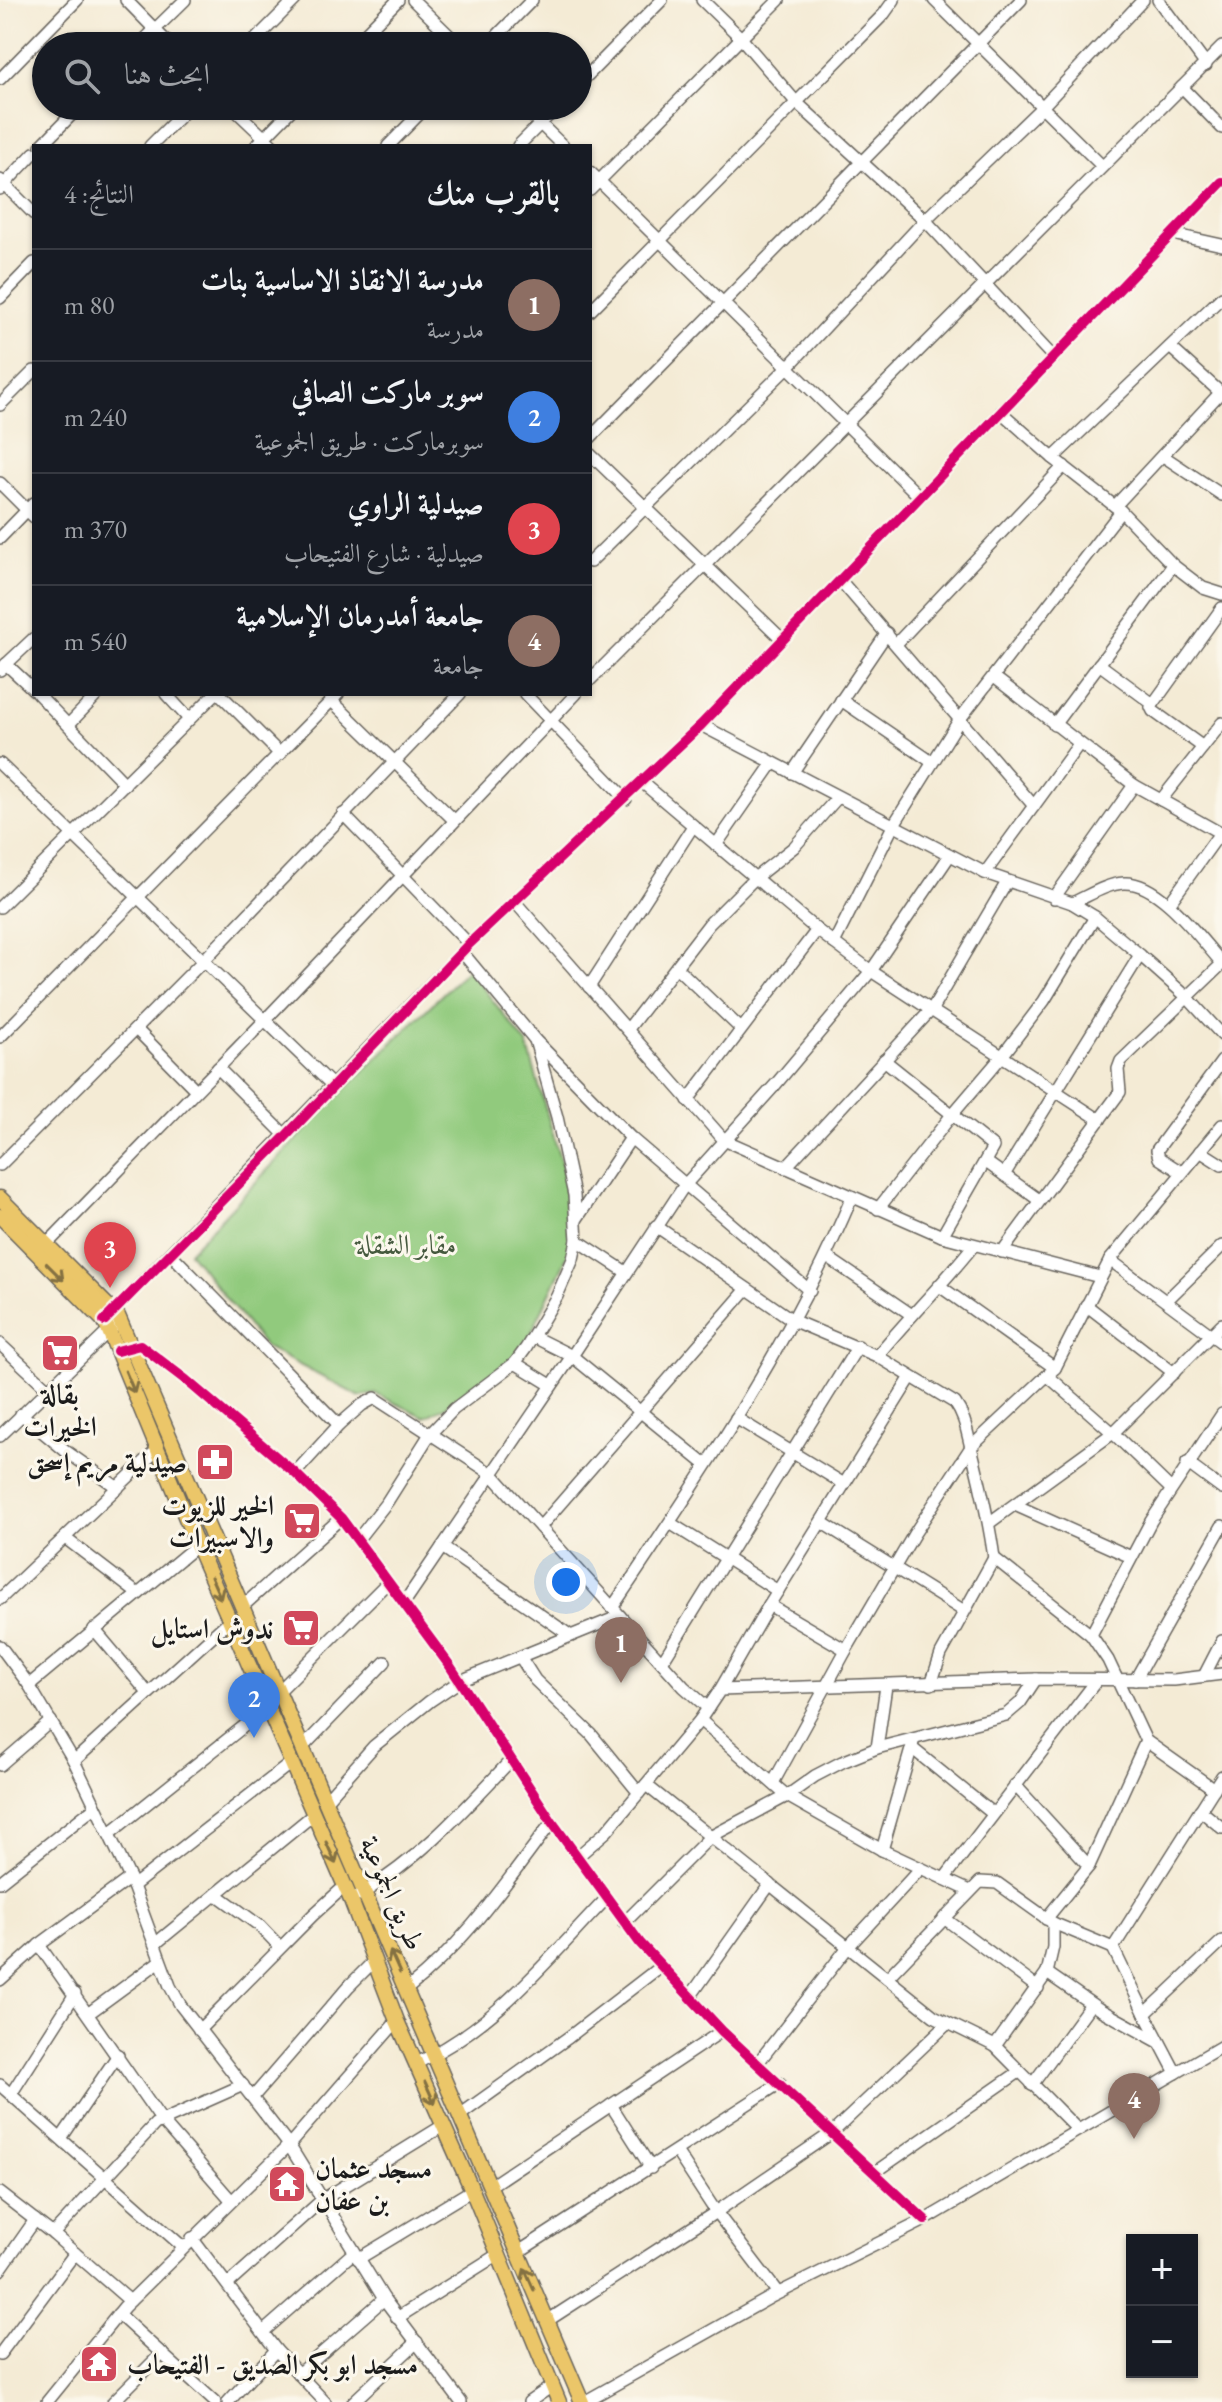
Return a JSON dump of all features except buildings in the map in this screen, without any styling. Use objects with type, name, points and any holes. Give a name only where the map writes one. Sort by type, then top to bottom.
[{"type":"main road","points":[[0,1198],[47,1244],[111,1321],[124,1348]]},
{"type":"main road","points":[[0,1216],[111,1321]]},
{"type":"main road","name":"طريق الجموعية","points":[[124,1348],[157,1406],[303,1747],[325,1801],[374,1961],[397,2021],[472,2190],[559,2402]]},
{"type":"main road","name":"طريق الجموعية","points":[[124,1348],[143,1413],[291,1763],[354,1893],[407,1989],[583,2402]]},
{"type":"street","points":[[46,32],[77,0]]},
{"type":"street","points":[[126,0],[157,32]]},
{"type":"street","points":[[151,32],[185,0]]},
{"type":"street","points":[[263,32],[295,0]]},
{"type":"street","points":[[367,32],[398,0]]},
{"type":"street","points":[[413,0],[446,32]]},
{"type":"street","points":[[501,32],[532,0]]},
{"type":"street","points":[[592,71],[662,0]]},
{"type":"street","points":[[702,0],[741,38],[796,102],[925,220],[1054,358]]},
{"type":"street","points":[[779,0],[594,176],[920,497]]},
{"type":"street","points":[[592,309],[884,14],[894,0]]},
{"type":"street","points":[[934,0],[1102,166]]},
{"type":"street","points":[[592,436],[1021,0]]},
{"type":"street","points":[[592,560],[788,367],[925,220],[1041,108],[1143,0]]},
{"type":"street","points":[[1158,0],[1206,65]]},
{"type":"street","points":[[0,79],[32,46]]},
{"type":"street","points":[[592,678],[1222,47]]},
{"type":"street","points":[[1182,87],[1222,128]]},
{"type":"street","points":[[43,144],[66,120]]},
{"type":"street","points":[[152,144],[176,120]]},
{"type":"street","points":[[243,120],[264,143],[283,120]]},
{"type":"street","points":[[390,144],[413,120]]},
{"type":"street","points":[[536,120],[561,144]]},
{"type":"street","points":[[520,144],[544,120]]},
{"type":"street","points":[[32,155],[1,184],[32,212]]},
{"type":"street","points":[[0,1436],[466,948],[701,725],[1222,182]]},
{"type":"street","points":[[1172,234],[1222,245]]},
{"type":"street","points":[[0,298],[32,265]]},
{"type":"street","points":[[1053,458],[1221,298]]},
{"type":"street","points":[[834,943],[893,826],[960,719],[1118,509],[1221,393],[1170,347]]},
{"type":"street","points":[[0,405],[32,373]]},
{"type":"street","points":[[1001,412],[1118,509],[1173,565],[1203,588],[1222,594]]},
{"type":"street","points":[[592,456],[783,640]]},
{"type":"street","points":[[1163,456],[1222,495]]},
{"type":"street","points":[[897,643],[1064,466]]},
{"type":"street","points":[[0,483],[32,510],[0,538]]},
{"type":"street","points":[[1054,725],[1173,565]]},
{"type":"street","points":[[840,580],[1034,806]]},
{"type":"street","points":[[1203,747],[1153,711],[1153,704],[1222,608]]},
{"type":"street","points":[[792,773],[887,633]]},
{"type":"street","points":[[32,640],[3,667],[32,689]]},
{"type":"street","points":[[1099,664],[1153,704]]},
{"type":"street","points":[[994,677],[1134,785],[1221,833],[1169,904]]},
{"type":"street","points":[[40,696],[125,784]]},
{"type":"street","points":[[69,724],[96,696]]},
{"type":"street","points":[[168,696],[189,719]]},
{"type":"street","points":[[3,898],[216,696]]},
{"type":"street","points":[[220,696],[280,754]]},
{"type":"street","points":[[0,1165],[204,960],[458,696]]},
{"type":"street","points":[[527,696],[626,799]]},
{"type":"street","points":[[47,1244],[574,696]]},
{"type":"street","points":[[0,1037],[335,697],[393,764],[454,820]]},
{"type":"street","points":[[841,700],[932,762]]},
{"type":"street","points":[[701,725],[985,873],[1072,903],[1095,917],[1140,955],[1187,997],[1222,1035]]},
{"type":"street","points":[[1161,800],[1203,747],[1220,731]]},
{"type":"street","points":[[985,873],[1079,744]]},
{"type":"street","points":[[716,845],[773,763]]},
{"type":"street","points":[[0,764],[333,1086]]},
{"type":"street","points":[[643,783],[817,930],[871,971],[1100,1120]]},
{"type":"street","points":[[1054,898],[1134,785]]},
{"type":"street","points":[[628,1029],[709,924],[756,877],[794,847],[838,797]]},
{"type":"street","points":[[343,814],[466,948],[535,1040],[631,1138],[810,1291]]},
{"type":"street","points":[[589,987],[693,826]]},
{"type":"street","points":[[404,1603],[684,1186],[776,1084],[871,971],[950,855]]},
{"type":"street","points":[[785,1168],[932,1009],[1007,882]]},
{"type":"street","points":[[1002,1252],[1120,1092],[1118,1069],[1121,1061],[1222,964],[1169,904],[1144,887],[1121,883],[1072,903]]},
{"type":"street","points":[[515,902],[724,1140],[942,1236],[1100,1277]]},
{"type":"street","points":[[878,1209],[1044,1001],[1095,917]]},
{"type":"street","points":[[688,1100],[817,930]]},
{"type":"street","points":[[1004,1175],[1140,955]]},
{"type":"street","points":[[676,967],[741,1029]]},
{"type":"street","points":[[136,1029],[196,1090]]},
{"type":"street","points":[[358,1539],[387,1502],[430,1434],[454,1409],[515,1363],[557,1296],[573,1259],[577,1240],[574,1195],[535,1040]]},
{"type":"street","points":[[884,1060],[951,1116],[991,1144],[992,1151],[942,1236]]},
{"type":"street","points":[[1181,1172],[1159,1158],[1157,1150],[1222,1061]]},
{"type":"street","points":[[218,1068],[286,1136]]},
{"type":"street","points":[[773,1783],[846,1650],[971,1447],[1052,1372],[1110,1260],[1222,1125]]},
{"type":"street","points":[[576,1220],[631,1138]]},
{"type":"street","points":[[1200,1151],[1222,1165]]},
{"type":"street","points":[[986,1162],[1039,1200]]},
{"type":"street","points":[[325,1801],[374,1746],[460,1681],[571,1636],[616,1612],[794,1321],[827,1257],[852,1197]]},
{"type":"street","points":[[656,1226],[794,1321],[877,1356],[955,1403],[963,1415],[989,1523],[994,1558],[935,1665],[931,1684]]},
{"type":"street","points":[[577,1240],[626,1272]]},
{"type":"street","points":[[877,1356],[941,1287],[973,1246]]},
{"type":"street","points":[[1166,1301],[1222,1246]]},
{"type":"street","points":[[171,1254],[339,1425]]},
{"type":"street","points":[[827,1257],[912,1315]]},
{"type":"street","points":[[1110,1260],[1222,1343]]},
{"type":"street","points":[[941,1287],[1052,1372],[1171,1489]]},
{"type":"street","points":[[540,1527],[747,1289]]},
{"type":"street","points":[[1086,1305],[1174,1373]]},
{"type":"street","points":[[989,1523],[1113,1433],[1222,1324]]},
{"type":"street","points":[[534,1337],[572,1356],[706,1465]]},
{"type":"street","points":[[0,1344],[47,1388]]},
{"type":"street","points":[[124,1348],[140,1345],[186,1380],[295,1473],[341,1518],[460,1681],[552,1822],[624,1923],[722,2031],[925,2220]]},
{"type":"street","points":[[662,1662],[858,1346]]},
{"type":"street","points":[[515,1363],[551,1385]]},
{"type":"street","points":[[577,1857],[598,1840],[700,1720],[911,1377]]},
{"type":"street","points":[[295,1473],[339,1425],[375,1398],[492,1474],[684,1687],[708,1708]]},
{"type":"street","points":[[21,1414],[118,1488]]},
{"type":"street","points":[[1091,1635],[1131,1557],[1171,1489],[1222,1414]]},
{"type":"street","points":[[736,1418],[844,1484]]},
{"type":"street","points":[[0,1599],[158,1449]]},
{"type":"street","points":[[1187,1463],[1222,1489]]},
{"type":"street","points":[[1015,1505],[1131,1557]]},
{"type":"street","points":[[243,1606],[341,1518]]},
{"type":"street","points":[[821,1522],[964,1611]]},
{"type":"street","points":[[670,1523],[778,1591]]},
{"type":"street","points":[[1135,1680],[1222,1526]]},
{"type":"street","points":[[65,1538],[138,1594]]},
{"type":"street","points":[[29,1685],[197,1545]]},
{"type":"street","points":[[442,1547],[571,1636]]},
{"type":"street","points":[[994,1558],[1091,1635],[1102,1649],[1146,1741],[1214,1789]]},
{"type":"street","points":[[279,1691],[388,1582]]},
{"type":"street","points":[[769,1605],[846,1650]]},
{"type":"street","points":[[74,1761],[230,1620]]},
{"type":"street","points":[[94,1629],[148,1693]]},
{"type":"street","points":[[1204,1676],[1222,1641]]},
{"type":"street","points":[[2,1652],[29,1685],[74,1761],[132,1882],[170,1986],[199,2030],[289,2145],[355,2256],[397,2318],[461,2402]]},
{"type":"street","points":[[521,1658],[535,1680],[643,1789],[710,1837],[934,2016],[995,2046],[1078,2130]]},
{"type":"street","points":[[303,1747],[385,1662]]},
{"type":"street","points":[[720,1690],[1036,1679],[1174,1680],[1222,1674]]},
{"type":"street","points":[[624,1923],[710,1837],[787,1796],[828,1769],[877,1748],[914,1744],[1006,1715],[1020,1703],[1036,1679]]},
{"type":"street","points":[[944,1879],[1097,1680]]},
{"type":"street","points":[[877,1748],[886,1686]]},
{"type":"street","points":[[109,1834],[268,1707]]},
{"type":"street","points":[[700,1720],[787,1796],[882,1850],[970,1891]]},
{"type":"street","points":[[0,1765],[51,1721]]},
{"type":"street","points":[[995,2046],[1047,1973],[1053,1947],[1050,1921],[1089,1866],[1146,1741]]},
{"type":"street","points":[[914,1744],[992,1813]]},
{"type":"street","points":[[882,1850],[914,1744]]},
{"type":"street","points":[[199,2030],[280,1947],[354,1893],[393,1875],[426,1848],[511,1760]]},
{"type":"street","points":[[1,1975],[291,1763]]},
{"type":"street","points":[[1113,1948],[1222,1776]]},
{"type":"street","points":[[1015,1785],[1089,1866]]},
{"type":"street","points":[[0,1882],[95,1807]]},
{"type":"street","points":[[1200,1810],[1222,1828]]},
{"type":"street","points":[[155,1944],[314,1814]]},
{"type":"street","points":[[407,1989],[442,1960],[467,1933],[552,1822]]},
{"type":"street","points":[[757,2064],[848,1947],[920,1869]]},
{"type":"street","points":[[887,1978],[980,1882],[997,1883],[1050,1921],[1113,1948],[1176,2073]]},
{"type":"street","points":[[690,1997],[770,1884]]},
{"type":"street","points":[[216,1894],[260,1926],[280,1947]]},
{"type":"street","points":[[417,2063],[457,2042],[487,2021],[606,1899]]},
{"type":"street","points":[[944,1918],[1038,1988]]},
{"type":"street","points":[[1145,2014],[1222,1941]]},
{"type":"street","points":[[39,1945],[162,2121],[231,2200]]},
{"type":"street","points":[[89,2013],[160,1961]]},
{"type":"street","points":[[253,2097],[374,1961]]},
{"type":"street","points":[[460,2115],[661,1966]]},
{"type":"street","points":[[1047,1973],[1091,2004],[1160,2043]]},
{"type":"street","points":[[11,2094],[75,1994]]},
{"type":"street","points":[[1032,2085],[1091,2004]]},
{"type":"street","points":[[64,2402],[51,2397],[118,2314],[289,2145],[397,2021]]},
{"type":"street","points":[[547,2321],[833,2132],[947,2024]]},
{"type":"street","points":[[490,2186],[722,2031]]},
{"type":"street","points":[[583,2402],[778,2293],[925,2220],[1222,2046]]},
{"type":"street","points":[[62,2137],[118,2055]]},
{"type":"street","points":[[874,2173],[1019,2072]]},
{"type":"street","points":[[517,2253],[780,2083]]},
{"type":"street","points":[[0,2085],[187,2243],[228,2284],[276,2350],[322,2401]]},
{"type":"street","points":[[53,2234],[149,2129],[243,2085]]},
{"type":"street","points":[[611,2105],[651,2168]]},
{"type":"street","points":[[228,2284],[322,2200],[444,2125]]},
{"type":"street","points":[[676,2151],[716,2212],[778,2293]]},
{"type":"street","points":[[263,2332],[355,2256],[472,2190]]},
{"type":"street","points":[[0,2193],[130,2301]]},
{"type":"street","points":[[0,2270],[35,2220]]},
{"type":"street","points":[[0,2354],[75,2253]]},
{"type":"street","points":[[397,2318],[497,2255]]},
{"type":"street","points":[[298,2374],[384,2299]]},
{"type":"street","points":[[118,2314],[215,2402]]},
{"type":"street","points":[[353,2402],[417,2342]]},
{"type":"street","points":[[228,2402],[276,2350]]},
{"type":"street","points":[[113,2402],[162,2353]]},
{"type":"street","points":[[529,2402],[552,2386]]},
{"type":"green space","name":"مقابر الشقلة","points":[[468,969],[527,1044],[563,1169],[572,1246],[521,1355],[470,1395],[425,1417],[376,1394],[360,1397],[265,1347],[189,1252],[342,1092]]},
{"type":"cycle path","points":[[104,1321],[469,944],[701,725],[1222,182]]},
{"type":"cycle path","points":[[117,1351],[140,1345],[295,1473],[341,1518],[450,1666],[552,1822],[640,1943],[722,2031],[925,2220]]},
{"type":"place","name":"صيدلية الراوي","points":[[110,1288]]},
{"type":"place","name":"بقالة الخيرات","points":[[60,1353]]},
{"type":"place","name":"صيدلية مريم إسحق","points":[[215,1462]]},
{"type":"place","name":"الخير للزيوت والاسبيرات","points":[[302,1521]]},
{"type":"place","name":"ندوش استايل","points":[[301,1628]]},
{"type":"place","name":"مدرسة الانقاذ الاساسية بنات","points":[[621,1683]]},
{"type":"place","name":"سوبر ماركت الصافي","points":[[254,1738]]},
{"type":"place","name":"جامعة أمدرمان الإسلامية","points":[[1134,2139]]},
{"type":"place","name":"مسجد عثمان بن عفان","points":[[287,2184]]},
{"type":"place","name":"مسجد ابو بكر الصديق - الفتيحاب","points":[[99,2364]]}]
